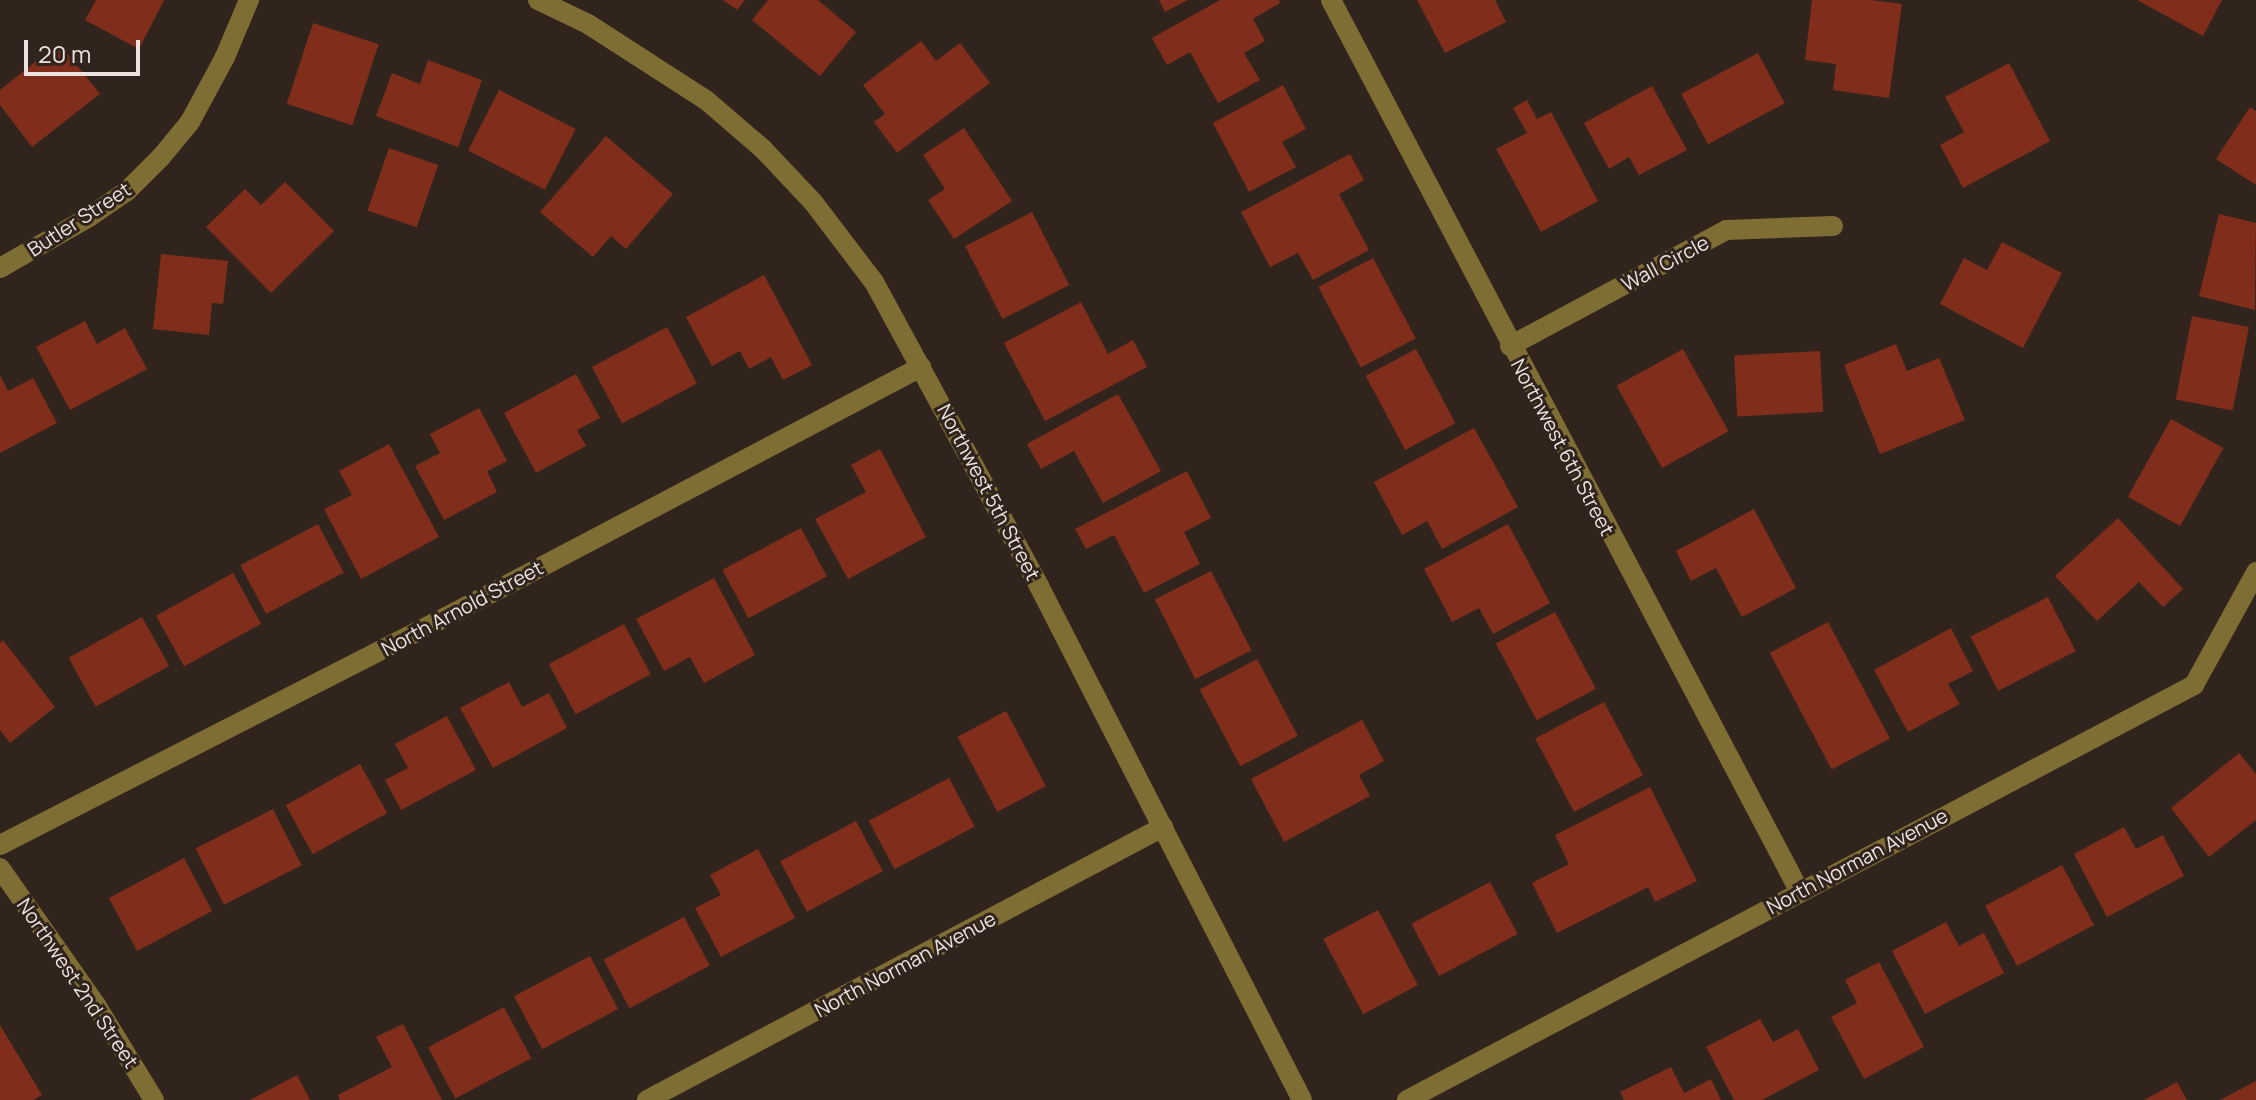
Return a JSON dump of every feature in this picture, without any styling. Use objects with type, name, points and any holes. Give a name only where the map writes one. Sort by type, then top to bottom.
[{"type":"street","name":"Butler Street","points":[[0,268],[89,217],[127,191],[161,157],[190,122],[225,57],[249,0]]},
{"type":"street","name":"Northwest 5th Street","points":[[538,0],[588,24],[652,62],[706,100],[763,149],[813,202],[874,282],[1163,827],[1302,1100]]},
{"type":"street","name":"Northwest 6th Street","points":[[1331,0],[1510,346],[1800,892]]},
{"type":"street","name":"Wall Circle","points":[[1510,346],[1726,230],[1833,226]]},
{"type":"street","name":"North Arnold Street","points":[[0,845],[446,617],[921,367]]},
{"type":"street","name":"North Norman Avenue","points":[[1407,1100],[2194,685],[2256,572]]},
{"type":"street","name":"North Norman Avenue","points":[[647,1100],[1163,827]]},
{"type":"street","name":"Northwest 2nd Street","points":[[0,868],[96,1005],[154,1100]]},
{"type":"building","points":[[96,0],[164,0],[139,49],[85,20]]},
{"type":"building","points":[[723,0],[745,0],[737,10]]},
{"type":"building","points":[[768,0],[818,0],[856,32],[820,76],[752,20]]},
{"type":"building","points":[[1159,0],[1188,0],[1165,12]]},
{"type":"building","points":[[1220,0],[1279,0],[1280,3],[1253,19],[1265,41],[1244,53],[1260,80],[1218,103],[1190,52],[1167,65],[1152,38]]},
{"type":"building","points":[[1417,0],[1495,0],[1506,22],[1445,53]]},
{"type":"building","points":[[1812,0],[1871,0],[1902,4],[1889,98],[1833,90],[1836,64],[1805,60]]},
{"type":"building","points":[[2137,0],[2222,0],[2203,36]]},
{"type":"building","points":[[313,23],[379,44],[352,125],[287,104]]},
{"type":"building","points":[[921,41],[936,61],[960,43],[990,83],[897,153],[874,122],[885,114],[863,85]]},
{"type":"building","points":[[59,43],[100,94],[32,147],[0,105],[0,90]]},
{"type":"building","points":[[1758,53],[1785,103],[1708,144],[1681,94]]},
{"type":"building","points":[[428,60],[482,80],[458,147],[376,116],[392,73],[420,84]]},
{"type":"building","points":[[2009,63],[2050,141],[1963,188],[1940,145],[1964,132],[1945,97]]},
{"type":"building","points":[[1283,85],[1306,129],[1282,142],[1296,167],[1249,192],[1213,123]]},
{"type":"building","points":[[1652,86],[1687,150],[1639,175],[1629,157],[1609,169],[1584,123]]},
{"type":"building","points":[[499,90],[576,129],[545,190],[468,151]]},
{"type":"building","points":[[1527,100],[1537,119],[1551,112],[1598,201],[1541,232],[1496,149],[1527,133],[1513,108]]},
{"type":"building","points":[[2250,107],[2256,111],[2256,185],[2216,159]]},
{"type":"building","points":[[964,128],[1012,201],[954,239],[928,200],[945,189],[923,155]]},
{"type":"building","points":[[606,136],[673,194],[626,249],[611,236],[593,257],[540,212]]},
{"type":"building","points":[[389,148],[438,165],[417,227],[368,210]]},
{"type":"building","points":[[1350,154],[1364,180],[1339,194],[1369,250],[1313,280],[1298,253],[1270,267],[1241,212]]},
{"type":"building","points":[[285,182],[334,231],[271,293],[206,227],[245,189],[261,205]]},
{"type":"building","points":[[1032,212],[1069,285],[1002,319],[965,246]]},
{"type":"building","points":[[2219,214],[2256,223],[2255,310],[2199,296]]},
{"type":"building","points":[[2002,242],[2062,273],[2023,348],[1940,304],[1964,258],[1987,270]]},
{"type":"building","points":[[161,254],[228,261],[223,304],[212,303],[209,335],[153,329]]},
{"type":"building","points":[[1373,258],[1416,338],[1361,367],[1318,287]]},
{"type":"building","points":[[764,275],[812,365],[783,380],[771,357],[749,369],[740,351],[712,366],[686,317]]},
{"type":"building","points":[[1081,302],[1108,354],[1133,340],[1147,367],[1045,421],[1004,343]]},
{"type":"building","points":[[2192,316],[2249,327],[2233,411],[2176,399]]},
{"type":"building","points":[[85,321],[97,344],[125,328],[147,369],[70,410],[36,347]]},
{"type":"building","points":[[667,327],[697,384],[622,423],[592,367]]},
{"type":"building","points":[[1896,344],[1907,371],[1939,358],[1965,420],[1880,454],[1844,365]]},
{"type":"building","points":[[1416,349],[1455,423],[1405,450],[1366,376]]},
{"type":"building","points":[[1683,349],[1729,431],[1662,468],[1617,386]]},
{"type":"building","points":[[1820,351],[1823,412],[1737,416],[1734,356]]},
{"type":"building","points":[[576,374],[600,418],[577,430],[586,446],[536,473],[504,413]]},
{"type":"building","points":[[0,375],[8,391],[33,378],[57,423],[0,453]]},
{"type":"building","points":[[1118,394],[1161,471],[1103,503],[1074,451],[1041,469],[1027,444]]},
{"type":"building","points":[[479,408],[507,461],[487,471],[497,492],[444,520],[415,466],[440,453],[430,434]]},
{"type":"building","points":[[2171,419],[2223,448],[2180,526],[2128,497]]},
{"type":"building","points":[[1474,428],[1518,507],[1442,549],[1427,521],[1402,535],[1374,482]]},
{"type":"building","points":[[389,444],[439,537],[361,579],[324,509],[352,495],[339,471]]},
{"type":"building","points":[[880,449],[926,537],[848,579],[815,519],[866,492],[851,465]]},
{"type":"building","points":[[1187,471],[1211,518],[1184,532],[1200,564],[1144,593],[1114,535],[1086,549],[1075,529]]},
{"type":"building","points":[[1754,509],[1796,588],[1742,617],[1716,568],[1691,581],[1676,551]]},
{"type":"building","points":[[2118,518],[2183,589],[2163,607],[2139,582],[2097,621],[2055,576]]},
{"type":"building","points":[[318,524],[344,573],[266,614],[240,565]]},
{"type":"building","points":[[1508,524],[1550,603],[1493,634],[1479,608],[1452,622],[1424,569]]},
{"type":"building","points":[[801,528],[827,577],[748,618],[722,570]]},
{"type":"building","points":[[1211,571],[1251,650],[1195,679],[1155,600]]},
{"type":"building","points":[[233,573],[261,624],[184,666],[156,616]]},
{"type":"building","points":[[714,578],[755,655],[704,683],[690,657],[664,671],[636,619]]},
{"type":"building","points":[[2048,597],[2076,651],[1998,691],[1970,636]]},
{"type":"building","points":[[1555,612],[1596,689],[1537,720],[1496,643]]},
{"type":"building","points":[[142,617],[169,666],[96,707],[69,658]]},
{"type":"building","points":[[1828,622],[1890,739],[1832,770],[1770,653]]},
{"type":"building","points":[[624,624],[651,674],[576,714],[549,664]]},
{"type":"building","points":[[1951,628],[1973,671],[1948,684],[1960,704],[1908,732],[1874,670]]},
{"type":"building","points":[[3,640],[55,707],[10,743],[0,730],[0,643]]},
{"type":"building","points":[[1257,659],[1298,736],[1240,766],[1200,690]]},
{"type":"building","points":[[509,682],[522,707],[549,693],[567,728],[493,768],[460,708]]},
{"type":"building","points":[[1604,702],[1643,775],[1574,812],[1535,739]]},
{"type":"building","points":[[1006,711],[1046,786],[997,812],[957,737]]},
{"type":"building","points":[[447,716],[476,770],[401,810],[385,780],[408,768],[395,744]]},
{"type":"building","points":[[1362,720],[1384,761],[1359,775],[1370,796],[1284,842],[1251,779]]},
{"type":"building","points":[[2239,753],[2256,774],[2256,820],[2209,857],[2171,808]]},
{"type":"building","points":[[360,764],[387,813],[313,854],[286,805]]},
{"type":"building","points":[[949,778],[975,827],[894,869],[869,821]]},
{"type":"building","points":[[1650,787],[1697,881],[1655,902],[1648,887],[1557,933],[1532,883],[1569,864],[1555,835]]},
{"type":"building","points":[[273,809],[302,865],[224,905],[195,848]]},
{"type":"building","points":[[856,821],[883,871],[807,912],[780,861]]},
{"type":"building","points":[[2124,827],[2136,849],[2163,835],[2184,876],[2107,917],[2074,854]]},
{"type":"building","points":[[758,849],[795,918],[721,957],[695,908],[721,895],[710,875]]},
{"type":"building","points":[[184,858],[212,911],[137,951],[109,898]]},
{"type":"building","points":[[2062,865],[2094,925],[2017,966],[1985,906]]},
{"type":"building","points":[[1490,882],[1518,934],[1439,976],[1411,924]]},
{"type":"building","points":[[1378,910],[1418,985],[1363,1014],[1323,939]]},
{"type":"building","points":[[684,917],[710,966],[629,1008],[604,960]]},
{"type":"building","points":[[1946,922],[1959,946],[1984,933],[2004,973],[1925,1014],[1892,951]]},
{"type":"building","points":[[590,956],[618,1009],[542,1049],[514,996]]},
{"type":"building","points":[[1879,962],[1924,1047],[1864,1079],[1831,1017],[1857,1003],[1845,980]]},
{"type":"building","points":[[504,1007],[531,1058],[455,1099],[428,1047]]},
{"type":"building","points":[[1760,1019],[1773,1042],[1798,1029],[1819,1070],[1762,1100],[1734,1100],[1706,1047]]},
{"type":"building","points":[[403,1024],[442,1100],[340,1100],[338,1095],[392,1067],[376,1037]]},
{"type":"building","points":[[0,1025],[42,1095],[33,1100],[0,1100]]},
{"type":"building","points":[[1671,1067],[1684,1093],[1711,1079],[1721,1100],[1624,1100],[1620,1092]]},
{"type":"building","points":[[297,1075],[310,1100],[250,1100]]},
{"type":"building","points":[[2256,1081],[2256,1100],[2220,1100]]},
{"type":"building","points":[[2177,1082],[2187,1100],[2144,1100]]}]
